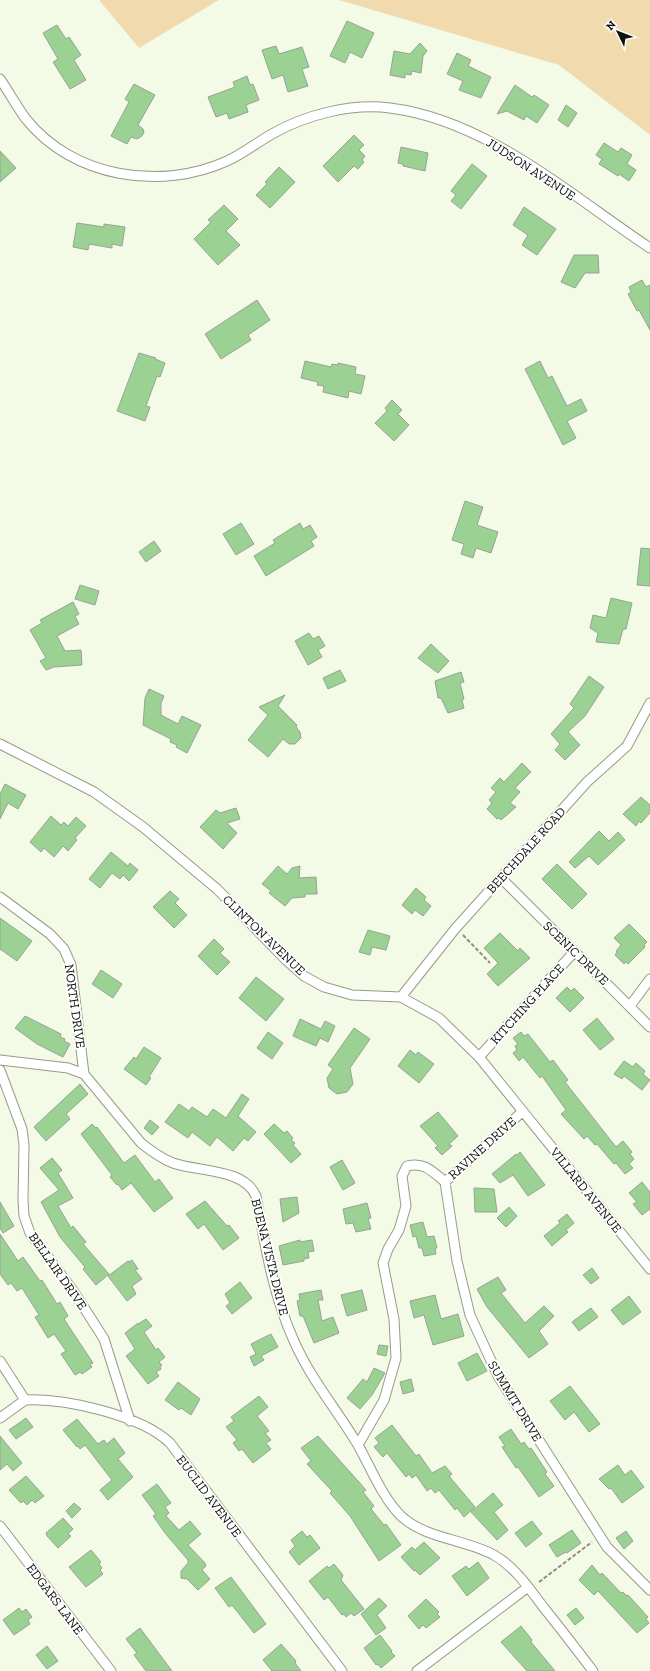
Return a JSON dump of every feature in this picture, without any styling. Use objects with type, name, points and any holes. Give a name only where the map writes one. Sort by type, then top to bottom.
[{"type":"street","name":"JUDSON AVENUE","points":[[0,79],[26,119],[57,147],[92,166],[116,173],[136,176],[173,176],[206,170],[241,154],[288,125],[319,115],[356,108],[388,108],[416,112],[467,130],[517,156],[650,248]]},
{"type":"street","name":"BEECHDALE ROAD","points":[[401,997],[443,942],[587,782],[627,746],[650,702]]},
{"type":"street","name":"CLINTON AVENUE","points":[[0,744],[94,792],[144,827],[217,889],[286,960],[304,976],[324,987],[352,994],[401,997],[439,1018],[479,1057],[522,1112]]},
{"type":"street","name":"SCENIC DRIVE","points":[[501,878],[650,1027]]},
{"type":"street","name":"NORTH DRIVE","points":[[0,897],[50,934],[64,949],[71,965],[84,1074]]},
{"type":"street","name":"KITCHING PLACE","points":[[479,1057],[574,952]]},
{"type":"street","points":[[630,1006],[650,980]]},
{"type":"street","points":[[0,1060],[68,1068],[84,1074]]},
{"type":"street","name":"BELLAIR DRIVE","points":[[0,1070],[22,1130],[24,1152],[24,1216],[30,1233],[67,1282],[104,1339],[130,1421]]},
{"type":"street","name":"BUENA VISTA DRIVE","points":[[84,1074],[142,1143],[152,1152],[173,1163],[233,1176],[243,1180],[253,1188],[256,1196],[268,1259],[285,1319],[293,1341],[305,1363],[358,1445],[385,1492],[401,1515],[420,1529],[474,1546],[494,1555],[515,1571],[593,1671]]},
{"type":"street","name":"RAVINE DRIVE","points":[[358,1445],[384,1400],[396,1358],[394,1319],[383,1263],[388,1248],[399,1230],[406,1206],[402,1176],[407,1166],[416,1164],[427,1167],[445,1182],[522,1112]]},
{"type":"street","name":"VILLARD AVENUE","points":[[522,1112],[650,1269]]},
{"type":"street","name":"SUMMIT DRIVE","points":[[445,1182],[457,1261],[470,1315],[498,1376],[607,1547],[650,1590]]},
{"type":"street","points":[[0,1361],[25,1400],[0,1418]]},
{"type":"street","name":"EUCLID AVENUE","points":[[25,1400],[42,1399],[66,1402],[100,1410],[162,1435],[170,1443],[342,1671]]},
{"type":"street","name":"EDGARS LANE","points":[[0,1526],[111,1671]]},
{"type":"street","points":[[418,1671],[528,1587]]},
{"type":"path","points":[[462,934],[490,962]]},
{"type":"path","points":[[539,1582],[590,1544]]},
{"type":"shaded area","points":[[99,0],[219,0],[139,48]]},
{"type":"shaded area","points":[[339,0],[650,0],[650,135],[559,65]]},
{"type":"building","points":[[347,21],[374,33],[362,58],[350,52],[345,63],[330,56]]},
{"type":"building","points":[[57,25],[66,39],[69,37],[81,55],[74,60],[86,80],[70,89],[53,62],[58,59],[43,33]]},
{"type":"building","points":[[420,43],[427,51],[423,56],[421,73],[412,71],[411,75],[405,74],[405,78],[390,75],[394,51],[410,54]]},
{"type":"building","points":[[276,46],[279,54],[302,47],[309,67],[302,69],[308,86],[288,92],[283,75],[272,79],[262,50]]},
{"type":"building","points":[[457,53],[471,60],[468,66],[491,77],[481,98],[459,90],[463,81],[447,74]]},
{"type":"building","points":[[247,76],[250,85],[253,84],[259,100],[246,105],[248,112],[229,119],[227,113],[216,117],[208,97],[235,87],[233,82]]},
{"type":"building","points":[[134,84],[155,95],[138,125],[143,129],[144,132],[142,136],[137,139],[131,137],[127,144],[111,136],[129,102],[125,99]]},
{"type":"building","points":[[515,85],[532,97],[534,95],[549,105],[537,123],[526,116],[524,120],[507,111],[497,114]]},
{"type":"building","points":[[566,105],[577,113],[568,127],[558,120]]},
{"type":"building","points":[[354,135],[364,145],[359,150],[365,156],[362,160],[364,162],[358,169],[354,166],[338,182],[323,166]]},
{"type":"building","points":[[604,143],[618,152],[621,148],[632,155],[627,164],[636,170],[629,181],[599,164],[602,159],[596,155]]},
{"type":"building","points":[[401,147],[428,153],[425,171],[403,166],[403,164],[398,163]]},
{"type":"building","points":[[0,151],[16,168],[0,182]]},
{"type":"building","points":[[472,164],[487,176],[461,209],[451,201],[456,195],[451,191]]},
{"type":"building","points":[[279,167],[295,182],[270,208],[256,195],[267,184],[265,182]]},
{"type":"building","points":[[224,205],[238,219],[226,231],[240,245],[218,265],[194,239],[211,222],[208,220]]},
{"type":"building","points":[[524,207],[556,229],[537,255],[522,245],[528,235],[513,225]]},
{"type":"building","points":[[77,223],[104,227],[104,224],[125,227],[122,246],[112,244],[112,248],[89,244],[88,250],[73,247]]},
{"type":"building","points":[[574,255],[598,255],[599,273],[585,273],[575,288],[561,282]]},
{"type":"building","points":[[642,280],[646,287],[650,285],[650,330],[628,294],[631,292],[629,287]]},
{"type":"building","points":[[257,300],[270,320],[248,335],[251,340],[221,359],[205,334]]},
{"type":"building","points":[[139,353],[156,358],[155,359],[165,363],[160,377],[157,376],[146,406],[150,407],[145,421],[117,411]]},
{"type":"building","points":[[305,361],[331,367],[332,364],[338,365],[338,363],[356,367],[355,374],[365,376],[361,394],[349,391],[348,398],[323,392],[324,386],[317,385],[318,382],[301,378]]},
{"type":"building","points":[[540,361],[548,378],[552,376],[567,406],[581,399],[587,411],[567,421],[576,438],[563,445],[525,369]]},
{"type":"building","points":[[392,400],[402,410],[398,414],[409,425],[394,441],[375,423],[387,411],[385,408]]},
{"type":"building","points":[[465,501],[483,507],[477,525],[498,532],[491,553],[476,548],[473,558],[461,554],[464,544],[452,540]]},
{"type":"building","points":[[241,523],[254,544],[236,555],[223,534]]},
{"type":"building","points":[[300,523],[303,529],[310,525],[317,537],[311,541],[314,546],[266,576],[254,556],[275,543],[273,540]]},
{"type":"building","points":[[154,541],[161,551],[146,562],[139,552]]},
{"type":"building","points":[[641,548],[650,549],[650,586],[637,585]]},
{"type":"building","points":[[80,585],[99,591],[95,605],[75,599]]},
{"type":"building","points":[[611,598],[632,603],[626,629],[623,629],[619,644],[596,642],[598,633],[590,628],[593,615],[606,618]]},
{"type":"building","points":[[73,602],[79,614],[75,616],[79,624],[57,636],[65,651],[81,650],[82,665],[54,667],[46,670],[40,661],[46,658],[30,630],[42,623],[40,620]]},
{"type":"building","points":[[309,633],[313,639],[319,636],[325,646],[318,650],[322,657],[308,665],[295,641]]},
{"type":"building","points":[[431,644],[449,661],[438,673],[418,658]]},
{"type":"building","points":[[340,670],[346,681],[328,689],[323,678]]},
{"type":"building","points":[[461,672],[464,682],[460,683],[464,699],[462,700],[464,708],[448,713],[441,698],[438,698],[435,681]]},
{"type":"building","points":[[589,676],[604,687],[585,716],[568,732],[580,745],[565,760],[555,750],[560,744],[551,734],[574,708],[570,704]]},
{"type":"building","points":[[149,689],[164,696],[161,703],[161,715],[178,724],[182,716],[201,725],[187,753],[176,747],[177,745],[170,742],[171,739],[143,725],[145,698]]},
{"type":"building","points":[[285,695],[278,706],[297,725],[296,727],[300,732],[301,738],[295,744],[289,744],[283,739],[268,757],[248,740],[268,715],[259,707]]},
{"type":"building","points":[[522,763],[531,772],[515,788],[520,792],[510,803],[516,807],[501,820],[499,818],[497,819],[487,809],[492,803],[489,800],[496,792],[491,788],[500,778],[504,782]]},
{"type":"building","points":[[5,784],[26,795],[18,809],[8,803],[0,819],[0,794]]},
{"type":"building","points":[[641,797],[650,805],[650,813],[641,823],[639,821],[636,826],[623,814]]},
{"type":"building","points":[[236,808],[240,819],[227,823],[237,833],[223,849],[200,827],[216,810],[220,813]]},
{"type":"building","points":[[51,816],[61,825],[64,822],[68,826],[76,817],[86,826],[75,838],[77,840],[68,851],[63,846],[54,857],[44,848],[41,852],[30,842]]},
{"type":"building","points":[[599,831],[609,841],[618,832],[625,840],[598,865],[589,856],[575,868],[569,862]]},
{"type":"building","points":[[111,852],[128,866],[130,863],[138,870],[129,881],[123,875],[120,879],[112,873],[100,888],[89,879]]},
{"type":"building","points":[[557,864],[587,894],[572,909],[542,879]]},
{"type":"building","points":[[278,866],[287,874],[292,868],[300,866],[299,878],[316,877],[317,894],[305,894],[305,897],[292,898],[285,906],[269,893],[271,891],[262,884]]},
{"type":"building","points":[[416,888],[426,897],[424,900],[431,906],[423,916],[415,910],[412,914],[402,905]]},
{"type":"building","points":[[170,891],[179,899],[175,903],[187,915],[174,928],[153,907]]},
{"type":"building","points":[[0,918],[32,941],[17,961],[0,949]]},
{"type":"building","points":[[629,924],[647,942],[644,945],[645,947],[628,964],[626,962],[624,964],[615,955],[617,952],[616,951],[621,945],[614,938]]},
{"type":"building","points":[[368,930],[390,936],[386,950],[372,947],[370,955],[359,952]]},
{"type":"building","points":[[500,933],[518,951],[520,948],[530,958],[498,986],[487,974],[498,963],[484,948]]},
{"type":"building","points":[[214,939],[224,949],[220,953],[230,962],[217,975],[198,956]]},
{"type":"building","points":[[101,970],[122,984],[113,998],[92,984]]},
{"type":"building","points":[[256,977],[284,999],[266,1021],[239,998]]},
{"type":"building","points":[[567,987],[571,991],[574,988],[584,998],[570,1012],[556,998]]},
{"type":"building","points":[[25,1016],[61,1034],[60,1037],[65,1039],[64,1041],[70,1044],[63,1057],[37,1044],[15,1028]]},
{"type":"building","points":[[597,1018],[614,1039],[600,1050],[583,1030]]},
{"type":"building","points":[[300,1019],[321,1029],[325,1021],[335,1026],[328,1042],[320,1038],[316,1046],[293,1036]]},
{"type":"building","points":[[354,1028],[370,1039],[350,1068],[353,1084],[347,1092],[337,1094],[329,1088],[327,1078],[333,1069],[328,1065]]},
{"type":"building","points":[[268,1032],[283,1043],[272,1059],[257,1048]]},
{"type":"building","points":[[521,1032],[524,1036],[528,1034],[550,1062],[553,1060],[568,1080],[565,1082],[616,1147],[623,1141],[632,1152],[630,1154],[634,1159],[629,1164],[633,1168],[625,1174],[616,1163],[614,1164],[597,1144],[595,1145],[587,1136],[584,1139],[561,1114],[566,1110],[542,1076],[540,1078],[523,1057],[519,1061],[513,1053],[517,1050],[515,1046],[518,1044],[513,1038]]},
{"type":"building","points":[[144,1047],[161,1058],[149,1077],[151,1078],[146,1085],[124,1069],[134,1057],[136,1059]]},
{"type":"building","points":[[410,1050],[416,1055],[418,1052],[434,1064],[419,1083],[398,1066]]},
{"type":"building","points":[[624,1061],[633,1067],[636,1063],[645,1071],[643,1074],[650,1080],[642,1090],[624,1076],[622,1079],[614,1074]]},
{"type":"building","points":[[80,1084],[88,1094],[66,1114],[70,1119],[46,1141],[34,1127]]},
{"type":"building","points":[[242,1094],[249,1099],[238,1116],[256,1132],[248,1141],[244,1138],[233,1151],[217,1137],[210,1146],[192,1132],[188,1138],[165,1122],[179,1104],[189,1111],[192,1107],[207,1117],[213,1109],[226,1118]]},
{"type":"building","points":[[438,1112],[458,1136],[449,1144],[452,1146],[442,1155],[435,1148],[438,1146],[420,1126]]},
{"type":"building","points":[[150,1120],[159,1127],[152,1135],[144,1128]]},
{"type":"building","points":[[92,1124],[96,1128],[97,1127],[124,1163],[135,1155],[155,1182],[159,1179],[173,1198],[154,1212],[131,1183],[122,1190],[110,1177],[112,1175],[81,1134]]},
{"type":"building","points":[[274,1124],[284,1133],[287,1131],[293,1138],[291,1140],[295,1143],[293,1145],[301,1154],[291,1163],[264,1134]]},
{"type":"building","points":[[520,1152],[545,1185],[528,1196],[513,1175],[500,1183],[492,1174]]},
{"type":"building","points":[[52,1158],[62,1170],[58,1173],[73,1198],[58,1206],[71,1228],[73,1226],[86,1242],[83,1244],[109,1274],[96,1285],[83,1269],[85,1267],[60,1237],[41,1202],[59,1190],[40,1168]]},
{"type":"building","points":[[342,1160],[355,1183],[343,1190],[330,1167]]},
{"type":"building","points":[[642,1182],[650,1192],[650,1209],[642,1215],[633,1204],[637,1202],[629,1193]]},
{"type":"building","points":[[474,1188],[494,1189],[497,1212],[475,1212]]},
{"type":"building","points":[[297,1197],[299,1213],[283,1222],[280,1199]]},
{"type":"building","points":[[205,1201],[227,1226],[229,1225],[239,1238],[223,1250],[204,1224],[198,1229],[186,1214]]},
{"type":"building","points":[[0,1202],[14,1226],[3,1233],[0,1228]]},
{"type":"building","points":[[367,1203],[371,1218],[368,1219],[371,1229],[356,1232],[353,1223],[346,1224],[343,1209]]},
{"type":"building","points":[[509,1207],[517,1216],[506,1227],[497,1218]]},
{"type":"building","points":[[567,1214],[574,1223],[566,1230],[568,1232],[552,1246],[544,1236],[560,1223],[558,1221]]},
{"type":"building","points":[[423,1222],[427,1237],[434,1236],[437,1248],[435,1248],[436,1254],[424,1256],[422,1248],[419,1248],[416,1236],[413,1237],[410,1225]]},
{"type":"building","points":[[0,1234],[18,1261],[23,1257],[40,1281],[42,1280],[57,1304],[60,1302],[68,1316],[64,1319],[93,1363],[90,1364],[92,1367],[82,1374],[80,1372],[75,1375],[61,1354],[66,1351],[54,1334],[48,1338],[35,1317],[39,1315],[22,1288],[17,1291],[11,1283],[8,1285],[0,1274]]},
{"type":"building","points":[[300,1240],[300,1242],[312,1240],[314,1251],[308,1252],[309,1258],[304,1259],[304,1261],[283,1265],[279,1246]]},
{"type":"building","points":[[132,1260],[138,1269],[135,1270],[142,1279],[132,1286],[136,1294],[127,1301],[108,1276],[128,1261],[129,1262]]},
{"type":"building","points":[[592,1268],[599,1278],[591,1284],[583,1275]]},
{"type":"building","points":[[498,1277],[506,1290],[501,1293],[525,1323],[544,1306],[554,1316],[539,1331],[548,1344],[529,1358],[487,1307],[477,1289]]},
{"type":"building","points":[[240,1282],[252,1298],[232,1314],[226,1306],[230,1303],[225,1294]]},
{"type":"building","points":[[321,1290],[323,1300],[318,1300],[322,1321],[333,1317],[339,1333],[314,1343],[303,1316],[300,1316],[297,1301],[300,1300],[299,1294]]},
{"type":"building","points":[[362,1290],[367,1310],[347,1316],[341,1295]]},
{"type":"building","points":[[435,1295],[441,1319],[458,1314],[464,1336],[433,1345],[424,1315],[414,1318],[410,1301]]},
{"type":"building","points":[[629,1296],[641,1312],[623,1325],[611,1310]]},
{"type":"building","points":[[591,1308],[598,1317],[579,1331],[572,1322]]},
{"type":"building","points":[[146,1319],[152,1326],[144,1332],[156,1350],[158,1348],[165,1357],[159,1362],[162,1365],[160,1367],[161,1369],[156,1372],[159,1376],[148,1384],[126,1356],[135,1349],[125,1333]]},
{"type":"building","points":[[271,1334],[278,1347],[261,1356],[264,1360],[254,1366],[250,1357],[256,1354],[251,1344]]},
{"type":"building","points":[[379,1345],[388,1346],[386,1356],[377,1354]]},
{"type":"building","points":[[477,1353],[487,1371],[467,1381],[458,1363]]},
{"type":"building","points":[[374,1368],[385,1373],[372,1395],[360,1409],[347,1398],[363,1379],[367,1382]]},
{"type":"building","points":[[411,1379],[414,1391],[403,1394],[400,1382]]},
{"type":"building","points":[[178,1382],[200,1399],[191,1415],[181,1408],[179,1410],[165,1400]]},
{"type":"building","points":[[570,1386],[600,1424],[589,1432],[574,1412],[565,1420],[550,1401]]},
{"type":"building","points":[[259,1396],[268,1407],[257,1416],[269,1431],[265,1433],[271,1440],[266,1443],[271,1449],[253,1463],[242,1449],[239,1451],[233,1443],[237,1440],[226,1427],[234,1421],[231,1417]]},
{"type":"building","points":[[26,1418],[33,1427],[16,1439],[9,1430]]},
{"type":"building","points":[[77,1419],[98,1444],[104,1440],[107,1444],[114,1438],[125,1453],[118,1459],[133,1477],[108,1500],[100,1490],[112,1480],[85,1445],[80,1449],[78,1446],[77,1447],[63,1430]]},
{"type":"building","points":[[392,1425],[416,1456],[419,1454],[432,1473],[445,1466],[452,1474],[449,1476],[475,1507],[464,1517],[457,1508],[455,1510],[439,1490],[435,1493],[431,1488],[427,1491],[416,1475],[412,1478],[409,1474],[406,1477],[387,1453],[383,1457],[374,1447],[379,1443],[375,1438]]},
{"type":"building","points":[[511,1429],[521,1444],[524,1442],[529,1449],[531,1448],[547,1472],[545,1474],[554,1486],[539,1497],[518,1467],[516,1468],[502,1447],[505,1446],[499,1437]]},
{"type":"building","points":[[0,1436],[22,1463],[13,1471],[7,1464],[0,1470]]},
{"type":"building","points":[[318,1436],[366,1490],[363,1492],[374,1506],[371,1509],[384,1525],[386,1524],[401,1545],[379,1561],[350,1516],[330,1493],[332,1491],[307,1464],[311,1461],[301,1448]]},
{"type":"building","points":[[618,1465],[625,1475],[631,1470],[644,1487],[622,1503],[611,1488],[609,1489],[599,1479]]},
{"type":"building","points":[[26,1476],[44,1496],[35,1503],[32,1500],[27,1505],[23,1501],[21,1503],[9,1490]]},
{"type":"building","points":[[157,1484],[171,1503],[165,1507],[169,1513],[166,1516],[179,1530],[190,1521],[201,1534],[188,1545],[205,1563],[206,1566],[202,1570],[210,1579],[198,1590],[187,1579],[181,1578],[181,1571],[188,1563],[188,1560],[165,1533],[153,1516],[156,1514],[142,1495]]},
{"type":"building","points":[[493,1493],[503,1505],[494,1512],[508,1530],[497,1540],[471,1512]]},
{"type":"building","points":[[74,1503],[81,1509],[72,1518],[66,1511]]},
{"type":"building","points":[[63,1518],[73,1529],[68,1534],[71,1536],[58,1548],[46,1533]]},
{"type":"building","points":[[532,1521],[542,1534],[526,1547],[515,1533]]},
{"type":"building","points":[[572,1530],[581,1543],[567,1553],[566,1552],[557,1557],[549,1545]]},
{"type":"building","points":[[302,1531],[307,1537],[310,1535],[320,1548],[299,1565],[289,1552],[295,1546],[291,1540]]},
{"type":"building","points":[[626,1531],[633,1541],[624,1549],[616,1538]]},
{"type":"building","points":[[424,1542],[440,1558],[420,1575],[415,1570],[414,1571],[401,1557],[412,1547],[415,1550]]},
{"type":"building","points":[[91,1550],[101,1562],[99,1564],[102,1568],[100,1570],[103,1574],[86,1587],[69,1567]]},
{"type":"building","points":[[478,1562],[489,1578],[467,1596],[452,1576],[466,1566],[469,1569]]},
{"type":"building","points":[[334,1564],[343,1575],[341,1580],[364,1609],[354,1616],[351,1613],[346,1617],[344,1614],[342,1615],[328,1597],[324,1600],[309,1581],[327,1566],[329,1568]]},
{"type":"building","points":[[592,1565],[600,1575],[602,1573],[621,1593],[623,1592],[627,1596],[628,1595],[648,1617],[646,1619],[649,1623],[637,1633],[598,1591],[594,1595],[579,1580]]},
{"type":"building","points":[[231,1577],[266,1624],[254,1633],[232,1605],[229,1607],[215,1588]]},
{"type":"building","points":[[379,1598],[387,1606],[377,1615],[386,1628],[376,1635],[361,1614]]},
{"type":"building","points":[[426,1599],[439,1612],[437,1614],[440,1617],[426,1628],[423,1625],[419,1629],[408,1616]]},
{"type":"building","points":[[19,1608],[22,1612],[26,1609],[32,1617],[28,1620],[30,1624],[14,1635],[3,1620]]},
{"type":"building","points":[[576,1608],[584,1618],[575,1625],[567,1615]]},
{"type":"building","points":[[521,1626],[532,1640],[531,1642],[555,1671],[527,1671],[501,1642]]},
{"type":"building","points":[[140,1628],[172,1671],[146,1671],[134,1655],[137,1653],[126,1639]]},
{"type":"building","points":[[380,1635],[395,1656],[381,1668],[378,1664],[376,1665],[364,1648]]},
{"type":"building","points":[[281,1644],[296,1661],[295,1663],[301,1671],[272,1671],[263,1660]]},
{"type":"building","points":[[47,1646],[58,1661],[47,1669],[36,1655]]}]
